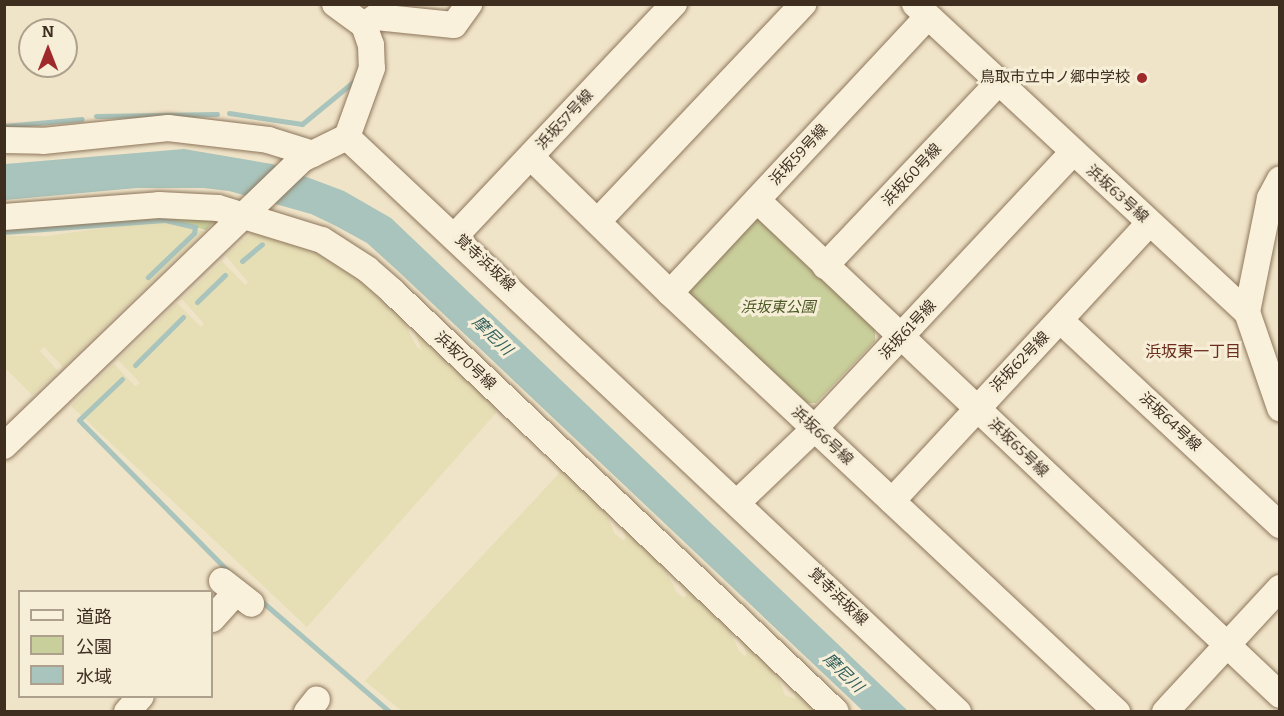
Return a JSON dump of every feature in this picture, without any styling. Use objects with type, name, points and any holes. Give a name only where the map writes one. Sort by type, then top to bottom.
[{"type":"street","points":[[4,446],[307,156],[347,137],[372,68],[371,45],[364,25],[334,4]]},
{"type":"street","points":[[364,25],[376,17],[405,11],[454,25],[469,4]]},
{"type":"street","name":"浜坂57号線","points":[[456,235],[674,4]]},
{"type":"street","points":[[598,221],[803,4]]},
{"type":"street","name":"浜坂63号線","points":[[921,11],[1071,153],[1247,312],[1280,408]]},
{"type":"street","name":"浜坂59号線","points":[[670,293],[757,200],[921,11]]},
{"type":"street","name":"浜坂60号線","points":[[825,266],[998,83]]},
{"type":"street","points":[[4,140],[43,141],[168,128],[268,140],[307,156]]},
{"type":"street","name":"覚寺浜坂線","points":[[347,137],[456,235],[958,711]]},
{"type":"street","name":"浜坂61号線","points":[[738,502],[814,429],[1071,153]]},
{"type":"street","name":"浜坂66号線","points":[[531,157],[670,293],[1117,711]]},
{"type":"street","points":[[1247,312],[1265,218],[1280,179]]},
{"type":"street","name":"浜坂65号線","points":[[757,200],[900,338],[1280,695]]},
{"type":"street","name":"浜坂70号線","points":[[4,217],[159,205],[218,208],[251,211],[322,240],[367,269],[836,711]]},
{"type":"street","name":"浜坂62号線","points":[[892,501],[1149,223]]},
{"type":"street","name":"浜坂64号線","points":[[1060,320],[1280,525]]},
{"type":"street","points":[[1165,711],[1280,588]]},
{"type":"street","points":[[213,618],[236,592]]},
{"type":"street","points":[[127,711],[139,698]]},
{"type":"shaded area","points":[[149,222],[172,223],[204,231],[63,367],[44,347],[40,351],[58,371],[32,395],[5,368],[5,236],[46,236]]},
{"type":"shaded area","points":[[256,229],[345,260],[400,313],[416,346],[422,351],[407,313],[491,393],[496,413],[307,627],[71,406],[114,364],[135,386],[140,383],[118,360],[177,303],[201,327],[204,324],[182,299],[222,261],[245,285],[248,282],[226,256]]},
{"type":"shaded area","points":[[567,465],[598,493],[615,534],[623,540],[626,538],[609,503],[662,563],[677,593],[684,598],[686,595],[666,560],[719,608],[739,651],[745,656],[747,654],[729,618],[769,654],[785,695],[796,699],[777,662],[829,711],[402,711],[365,681]]},
{"type":"green space","points":[[61,217],[218,217],[206,230],[165,219],[5,232],[4,222]]},
{"type":"green space","name":"浜坂東公園","points":[[749,217],[760,217],[875,326],[875,341],[816,403],[802,403],[687,296],[686,283]]},
{"type":"water","name":"摩尼川","points":[[184,149],[272,164],[344,191],[391,218],[908,711],[863,711],[367,243],[311,214],[229,191],[203,188],[137,188],[5,200],[5,164]]},
{"type":"waterway","points":[[229,113],[302,124],[358,78]]},
{"type":"waterway","points":[[96,116],[217,114]]},
{"type":"waterway","points":[[4,126],[82,119]]},
{"type":"waterway","points":[[4,232],[165,220],[195,227],[194,233],[148,277]]},
{"type":"waterway","points":[[242,261],[262,244]]},
{"type":"waterway","points":[[197,302],[225,275]]},
{"type":"waterway","points":[[135,365],[183,317]]},
{"type":"waterway","points":[[122,379],[79,420],[230,573]]},
{"type":"waterway","points":[[259,599],[390,712]]},
{"type":"place","name":"鳥取市立中ノ郷中学校","points":[[1142,78]]},
{"type":"district","name":"浜坂東一丁目","points":[[1193,352]]}]
